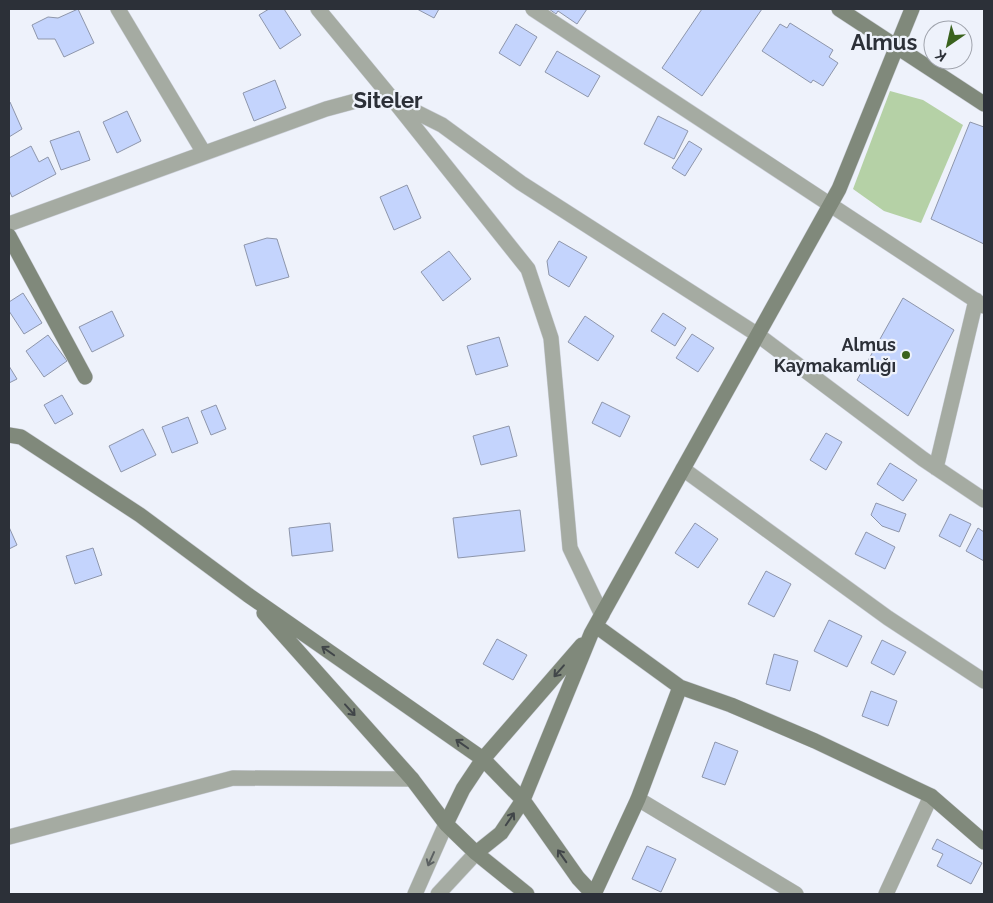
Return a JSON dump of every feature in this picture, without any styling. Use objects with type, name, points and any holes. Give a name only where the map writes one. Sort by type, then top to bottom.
[{"type":"street","points":[[118,9],[204,153]]},
{"type":"street","points":[[318,9],[528,268],[551,338],[570,548],[597,625],[680,687],[731,705],[815,741],[932,796],[984,842]]},
{"type":"street","points":[[533,9],[980,303],[936,468]]},
{"type":"street","points":[[840,9],[984,104]]},
{"type":"street","points":[[438,894],[476,853],[501,833],[523,800],[597,625],[839,189],[912,9]]},
{"type":"street","points":[[9,224],[326,109],[363,99],[394,101],[442,125],[521,183],[758,335],[936,468],[984,500]]},
{"type":"street","points":[[9,236],[85,377]]},
{"type":"street","points":[[9,435],[21,437],[140,515],[248,595],[483,759],[523,800],[578,878],[594,894],[638,799],[680,687]]},
{"type":"street","points":[[683,469],[888,618],[984,681]]},
{"type":"street","points":[[248,595],[412,779],[446,824],[476,853],[528,894]]},
{"type":"street","points":[[415,894],[463,789],[483,759],[597,625]]},
{"type":"street","points":[[9,837],[233,778],[412,779]]},
{"type":"street","points":[[886,894],[932,796]]},
{"type":"street","points":[[638,799],[796,894]]},
{"type":"green space","points":[[890,91],[923,100],[963,125],[921,223],[884,211],[853,189]]},
{"type":"building","points":[[78,9],[94,43],[64,57],[55,39],[38,39],[32,25],[48,17],[58,18]]},
{"type":"building","points":[[269,9],[284,9],[301,35],[280,49],[259,15]]},
{"type":"building","points":[[417,9],[439,9],[434,18]]},
{"type":"building","points":[[549,9],[587,9],[577,24],[558,11],[556,14]]},
{"type":"building","points":[[702,9],[762,9],[702,96],[662,68]]},
{"type":"building","points":[[790,23],[833,50],[829,57],[838,63],[823,86],[813,80],[811,83],[762,51],[780,24],[787,28]]},
{"type":"building","points":[[516,24],[537,37],[520,66],[499,53]]},
{"type":"building","points":[[557,51],[600,76],[588,97],[545,72]]},
{"type":"building","points":[[275,80],[286,108],[254,121],[243,93]]},
{"type":"building","points":[[9,103],[22,129],[9,137]]},
{"type":"building","points":[[127,111],[141,141],[117,153],[103,122]]},
{"type":"building","points":[[658,116],[688,131],[674,159],[644,144]]},
{"type":"building","points":[[970,122],[984,127],[984,244],[931,219]]},
{"type":"building","points":[[79,131],[90,160],[61,170],[50,141]]},
{"type":"building","points":[[689,141],[702,149],[685,176],[672,168]]},
{"type":"building","points":[[31,146],[39,162],[48,157],[56,174],[12,197],[9,190],[9,158]]},
{"type":"building","points":[[407,185],[421,218],[394,230],[380,197]]},
{"type":"building","points":[[267,238],[277,239],[289,277],[256,286],[244,245]]},
{"type":"building","points":[[559,241],[587,257],[569,287],[549,275],[547,261]]},
{"type":"building","points":[[449,251],[471,279],[443,301],[421,272]]},
{"type":"building","points":[[23,293],[42,323],[24,334],[9,311],[9,302]]},
{"type":"building","name":"Almus Kaymakamlığı","points":[[903,298],[954,330],[908,416],[857,380]]},
{"type":"building","points":[[112,311],[124,336],[92,352],[79,327]]},
{"type":"building","points":[[663,313],[686,328],[675,346],[651,331]]},
{"type":"building","points":[[585,316],[614,336],[598,361],[568,342]]},
{"type":"building","points":[[692,334],[714,348],[698,372],[676,358]]},
{"type":"building","points":[[48,335],[67,361],[44,377],[26,351]]},
{"type":"building","points":[[499,337],[508,366],[476,375],[467,346]]},
{"type":"building","points":[[9,366],[17,379],[9,383]]},
{"type":"building","points":[[62,395],[73,414],[55,424],[44,405]]},
{"type":"building","points":[[602,402],[630,416],[620,437],[592,423]]},
{"type":"building","points":[[216,405],[226,429],[211,435],[201,411]]},
{"type":"building","points":[[188,417],[198,443],[172,453],[162,427]]},
{"type":"building","points":[[509,426],[517,456],[481,465],[473,436]]},
{"type":"building","points":[[143,429],[156,455],[121,472],[109,446]]},
{"type":"building","points":[[826,433],[842,442],[826,470],[810,460]]},
{"type":"building","points":[[890,463],[917,480],[903,501],[877,484]]},
{"type":"building","points":[[876,503],[906,514],[899,532],[882,526],[871,515]]},
{"type":"building","points":[[520,510],[525,551],[458,558],[453,518]]},
{"type":"building","points":[[950,514],[971,524],[960,547],[939,536]]},
{"type":"building","points":[[330,523],[333,551],[292,556],[289,528]]},
{"type":"building","points":[[695,523],[718,539],[698,568],[675,553]]},
{"type":"building","points":[[9,527],[17,545],[9,549]]},
{"type":"building","points":[[978,528],[984,532],[984,561],[966,551]]},
{"type":"building","points":[[866,532],[895,547],[885,569],[855,554]]},
{"type":"building","points":[[93,548],[102,575],[75,584],[66,556]]},
{"type":"building","points":[[766,571],[791,584],[774,617],[748,604]]},
{"type":"building","points":[[829,620],[862,636],[847,667],[814,651]]},
{"type":"building","points":[[497,639],[527,655],[513,680],[483,664]]},
{"type":"building","points":[[882,640],[906,652],[894,675],[871,663]]},
{"type":"building","points":[[774,654],[798,661],[790,691],[766,684]]},
{"type":"building","points":[[871,691],[897,701],[888,726],[862,716]]},
{"type":"building","points":[[715,742],[738,751],[725,785],[702,777]]},
{"type":"building","points":[[937,839],[982,863],[971,884],[937,866],[943,854],[932,849]]},
{"type":"building","points":[[647,846],[676,859],[661,892],[632,879]]},
{"type":"place","name":"Almus Kaymakamlığı","points":[[906,355]]},
{"type":"district","name":"Almus","points":[[884,42]]},
{"type":"district","name":"Siteler","points":[[388,100]]}]
